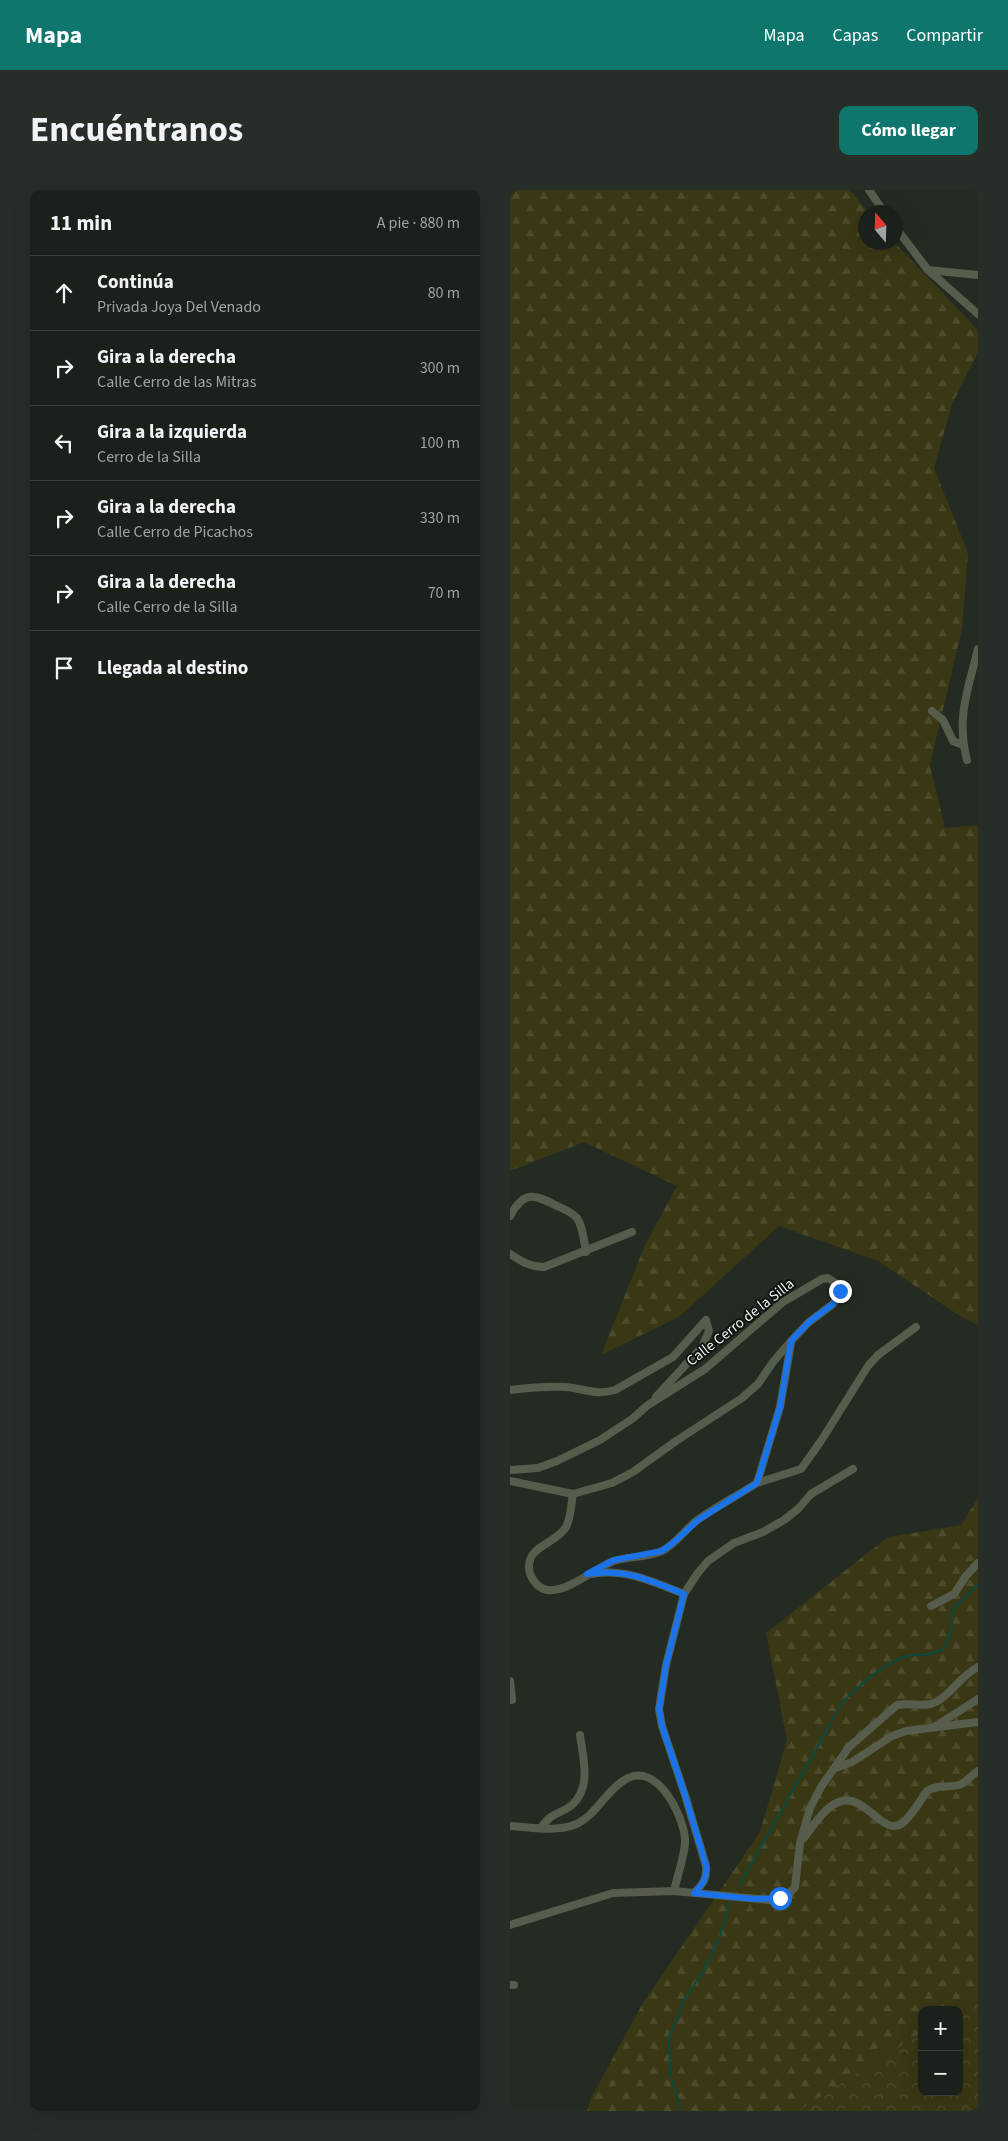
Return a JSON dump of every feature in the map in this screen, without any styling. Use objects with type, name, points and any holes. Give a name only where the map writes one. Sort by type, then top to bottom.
[{"type":"street","points":[[870,190],[880,205]]},
{"type":"street","points":[[903,237],[928,270],[978,314]]},
{"type":"street","points":[[928,270],[978,275]]},
{"type":"street","points":[[967,760],[963,745],[962,715],[978,649]]},
{"type":"street","points":[[932,711],[943,720],[953,741],[963,745]]},
{"type":"street","points":[[510,1216],[516,1205],[523,1198],[533,1196],[548,1201],[575,1216],[579,1222],[586,1252]]},
{"type":"street","points":[[510,1254],[534,1267],[544,1267],[586,1252],[632,1232]]},
{"type":"street","name":"Calle Cerro de la Silla","points":[[510,1470],[538,1468],[600,1440],[632,1419],[648,1405],[705,1369],[783,1302],[822,1279],[833,1279],[840,1291],[833,1304],[809,1322],[773,1362],[758,1384],[742,1398],[633,1472],[612,1483],[573,1494]]},
{"type":"street","points":[[510,1390],[564,1387],[592,1393],[604,1393],[614,1390],[673,1357],[706,1320],[709,1331],[702,1347],[648,1405]]},
{"type":"street","points":[[510,1481],[573,1494],[566,1527],[559,1536],[537,1550],[530,1559],[528,1567],[531,1577],[538,1586],[546,1590],[558,1590],[568,1586],[614,1560],[662,1551],[698,1520],[757,1483],[802,1469],[868,1366],[878,1355],[916,1327]]},
{"type":"street","points":[[757,1483],[780,1407],[791,1341]]},
{"type":"street","points":[[694,1893],[705,1882],[707,1875],[706,1866],[662,1726],[659,1709],[666,1665],[684,1594],[708,1561],[734,1544],[763,1532],[784,1520],[798,1509],[811,1494],[852,1469]]},
{"type":"street","points":[[930,1606],[954,1594],[966,1576],[978,1563]]},
{"type":"street","points":[[587,1574],[622,1572],[644,1578],[684,1594]]},
{"type":"street","points":[[510,1925],[613,1893],[674,1891],[769,1900],[787,1896],[795,1887],[800,1842],[810,1808],[832,1769],[849,1747],[890,1710],[904,1704],[922,1705],[938,1702],[965,1676],[978,1667]]},
{"type":"street","points":[[510,1681],[512,1700]]},
{"type":"street","points":[[932,1728],[978,1699]]},
{"type":"street","points":[[832,1769],[852,1762],[892,1736],[906,1731],[978,1722]]},
{"type":"street","points":[[542,1828],[550,1816],[572,1805],[583,1789],[585,1773],[580,1735]]},
{"type":"street","points":[[800,1842],[820,1816],[831,1806],[843,1801],[853,1800],[886,1824],[900,1825],[927,1791],[933,1787],[958,1786],[964,1783],[970,1775],[978,1771]]},
{"type":"street","points":[[510,1826],[542,1828],[572,1826],[586,1820],[621,1782],[639,1775],[649,1778],[668,1795],[676,1806],[685,1840],[674,1891]]},
{"type":"green space","points":[[510,190],[850,190],[862,205],[858,205],[858,250],[902,250],[978,330],[978,352],[952,404],[934,468],[968,553],[962,629],[930,765],[945,828],[978,825],[978,1325],[960,1316],[878,1261],[779,1226],[679,1317],[601,1355],[645,1245],[677,1186],[584,1142],[510,1171]]},
{"type":"green space","points":[[978,1498],[978,2111],[587,2111],[591,2098],[643,2003],[760,1832],[787,1740],[766,1633],[888,1537],[961,1525]]},
{"type":"green space","points":[[978,1997],[978,2111],[798,2111],[918,2035],[918,2096],[963,2096],[963,2007]]},
{"type":"waterway","points":[[739,1886],[842,1703],[882,1668],[900,1658],[942,1650],[952,1631],[951,1616],[954,1608],[978,1584]]},
{"type":"waterway","points":[[678,2111],[680,2105],[670,2074],[669,2037],[685,1998],[703,1972],[720,1937],[730,1902]]},
{"type":"route","points":[[780,1898],[769,1900],[694,1893],[705,1882],[707,1875],[706,1866],[662,1726],[659,1709],[666,1665],[684,1594],[644,1578],[622,1572],[587,1574],[614,1560],[650,1555],[662,1551],[698,1520],[757,1483],[780,1407],[791,1341],[809,1322],[833,1304],[840,1291]]}]
